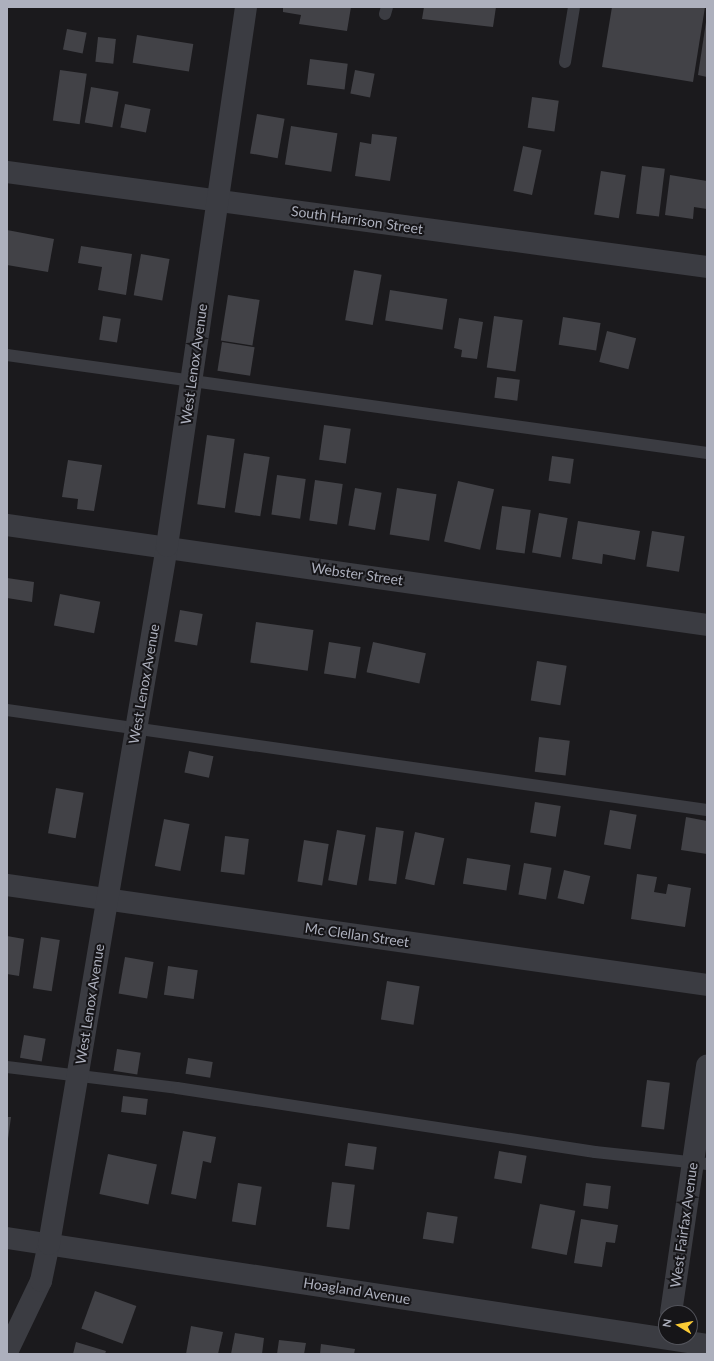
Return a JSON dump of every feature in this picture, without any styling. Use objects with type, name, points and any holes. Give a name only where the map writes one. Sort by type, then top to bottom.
[{"type":"street","name":"West Lenox Avenue","points":[[7,1352],[41,1281],[49,1244],[167,546],[246,7]]},
{"type":"street","name":"South Harrison Street","points":[[7,172],[707,267]]},
{"type":"street","name":"Webster Street","points":[[7,525],[167,546],[707,625]]},
{"type":"street","name":"Mc Clellan Street","points":[[7,885],[707,985]]},
{"type":"street","name":"West Fairfax Avenue","points":[[673,1305],[700,1163],[707,1066]]},
{"type":"street","name":"Hoagland Avenue","points":[[7,1238],[658,1342]]},
{"type":"lane","points":[[565,62],[574,7]]},
{"type":"lane","points":[[7,355],[707,454]]},
{"type":"lane","points":[[7,710],[707,810]]},
{"type":"lane","points":[[7,1067],[78,1077],[177,1088],[595,1152],[700,1163]]},
{"type":"building","points":[[283,7],[351,7],[347,31],[299,24],[301,15],[283,12]]},
{"type":"building","points":[[424,7],[496,7],[493,27],[422,19]]},
{"type":"building","points":[[612,7],[705,7],[693,82],[602,67]]},
{"type":"building","points":[[707,22],[707,77],[698,75]]},
{"type":"building","points":[[67,29],[87,33],[83,53],[63,50]]},
{"type":"building","points":[[137,35],[193,44],[189,72],[133,63]]},
{"type":"building","points":[[98,37],[116,39],[113,64],[95,62]]},
{"type":"building","points":[[310,59],[348,64],[345,89],[307,85]]},
{"type":"building","points":[[60,70],[87,74],[80,124],[53,121]]},
{"type":"building","points":[[355,70],[375,74],[370,97],[350,94]]},
{"type":"building","points":[[91,87],[119,92],[112,127],[85,122]]},
{"type":"building","points":[[532,97],[559,101],[554,131],[528,128]]},
{"type":"building","points":[[125,104],[151,109],[146,133],[120,128]]},
{"type":"building","points":[[257,114],[285,119],[278,158],[250,153]]},
{"type":"building","points":[[291,126],[337,133],[331,172],[285,165]]},
{"type":"building","points":[[372,134],[397,137],[390,181],[355,176],[360,142],[371,144]]},
{"type":"building","points":[[523,146],[542,150],[532,195],[513,191]]},
{"type":"building","points":[[642,166],[665,169],[659,216],[636,214]]},
{"type":"building","points":[[601,171],[626,175],[619,218],[594,214]]},
{"type":"building","points":[[670,175],[707,181],[707,209],[694,207],[693,219],[665,215]]},
{"type":"building","points":[[7,230],[54,239],[48,272],[7,265]]},
{"type":"building","points":[[81,246],[132,254],[126,295],[98,290],[102,267],[78,263]]},
{"type":"building","points":[[141,254],[170,259],[162,300],[134,295]]},
{"type":"building","points":[[354,270],[382,275],[373,325],[345,320]]},
{"type":"building","points":[[390,290],[447,299],[442,330],[385,321]]},
{"type":"building","points":[[228,295],[260,300],[252,345],[221,340]]},
{"type":"building","points":[[103,316],[121,319],[117,343],[99,340]]},
{"type":"building","points":[[494,316],[523,320],[515,372],[487,367]]},
{"type":"building","points":[[563,317],[601,323],[596,351],[559,345]]},
{"type":"building","points":[[459,318],[483,322],[477,359],[461,357],[462,350],[454,348]]},
{"type":"building","points":[[607,331],[636,338],[628,369],[599,362]]},
{"type":"building","points":[[222,342],[255,347],[250,376],[217,371]]},
{"type":"building","points":[[497,377],[520,380],[517,401],[494,398]]},
{"type":"building","points":[[324,425],[351,429],[346,463],[319,460]]},
{"type":"building","points":[[207,435],[235,439],[225,508],[197,504]]},
{"type":"building","points":[[244,453],[270,457],[260,516],[235,512]]},
{"type":"building","points":[[552,456],[574,459],[570,484],[549,481]]},
{"type":"building","points":[[68,460],[102,465],[94,511],[77,509],[78,499],[62,497]]},
{"type":"building","points":[[277,475],[306,479],[300,519],[271,515]]},
{"type":"building","points":[[315,480],[343,484],[337,524],[309,521]]},
{"type":"building","points":[[458,481],[494,489],[480,550],[444,541]]},
{"type":"building","points":[[355,488],[382,493],[375,530],[348,525]]},
{"type":"building","points":[[397,488],[437,494],[429,541],[390,534]]},
{"type":"building","points":[[502,506],[531,510],[525,554],[496,550]]},
{"type":"building","points":[[539,513],[568,518],[561,557],[532,552]]},
{"type":"building","points":[[578,521],[640,531],[635,560],[603,554],[602,564],[572,559]]},
{"type":"building","points":[[652,531],[685,536],[679,572],[646,567]]},
{"type":"building","points":[[7,578],[34,582],[32,602],[7,598]]},
{"type":"building","points":[[60,594],[100,602],[94,633],[54,625]]},
{"type":"building","points":[[180,610],[203,614],[197,646],[174,642]]},
{"type":"building","points":[[256,622],[313,630],[308,671],[250,663]]},
{"type":"building","points":[[329,642],[361,647],[356,679],[324,674]]},
{"type":"building","points":[[373,642],[426,653],[419,684],[367,672]]},
{"type":"building","points":[[537,661],[567,666],[560,705],[531,701]]},
{"type":"building","points":[[539,737],[570,741],[566,776],[535,772]]},
{"type":"building","points":[[189,751],[213,756],[209,778],[184,773]]},
{"type":"building","points":[[56,788],[84,793],[76,838],[48,833]]},
{"type":"building","points":[[535,802],[561,806],[556,837],[530,833]]},
{"type":"building","points":[[610,810],[637,815],[631,849],[604,844]]},
{"type":"building","points":[[686,817],[707,821],[707,854],[681,850]]},
{"type":"building","points":[[164,819],[190,824],[180,871],[155,866]]},
{"type":"building","points":[[376,827],[404,831],[396,884],[368,880]]},
{"type":"building","points":[[337,830],[366,835],[357,885],[328,880]]},
{"type":"building","points":[[415,832],[444,838],[434,885],[405,879]]},
{"type":"building","points":[[225,836],[249,839],[244,875],[221,872]]},
{"type":"building","points":[[304,840],[329,844],[322,885],[297,881]]},
{"type":"building","points":[[467,858],[510,865],[506,891],[463,884]]},
{"type":"building","points":[[524,863],[552,868],[546,899],[518,895]]},
{"type":"building","points":[[564,870],[590,876],[584,904],[557,898]]},
{"type":"building","points":[[637,874],[657,877],[654,892],[666,894],[668,884],[691,888],[685,927],[631,919]]},
{"type":"building","points":[[7,936],[24,939],[19,976],[7,974]]},
{"type":"building","points":[[41,937],[60,940],[52,991],[33,988]]},
{"type":"building","points":[[125,957],[154,962],[147,998],[119,993]]},
{"type":"building","points":[[168,966],[198,970],[194,999],[164,995]]},
{"type":"building","points":[[387,981],[420,986],[413,1025],[381,1020]]},
{"type":"building","points":[[24,1035],[46,1039],[42,1061],[20,1058]]},
{"type":"building","points":[[117,1049],[141,1053],[137,1074],[114,1071]]},
{"type":"building","points":[[188,1058],[213,1062],[210,1078],[185,1074]]},
{"type":"building","points":[[647,1080],[670,1083],[664,1129],[641,1127]]},
{"type":"building","points":[[123,1096],[148,1099],[146,1115],[121,1112]]},
{"type":"building","points":[[7,1117],[11,1117],[8,1139],[7,1139]]},
{"type":"building","points":[[183,1131],[216,1137],[211,1163],[203,1161],[196,1199],[171,1194]]},
{"type":"building","points":[[348,1143],[377,1147],[374,1170],[345,1166]]},
{"type":"building","points":[[499,1151],[527,1156],[522,1183],[494,1179]]},
{"type":"building","points":[[108,1154],[157,1164],[148,1204],[99,1194]]},
{"type":"building","points":[[332,1182],[355,1185],[349,1229],[327,1227]]},
{"type":"building","points":[[238,1183],[262,1187],[256,1225],[232,1222]]},
{"type":"building","points":[[586,1183],[611,1186],[608,1209],[583,1206]]},
{"type":"building","points":[[540,1204],[575,1211],[567,1255],[531,1248]]},
{"type":"building","points":[[427,1212],[458,1217],[453,1244],[423,1239]]},
{"type":"building","points":[[581,1219],[618,1225],[615,1243],[606,1242],[602,1267],[574,1263]]},
{"type":"building","points":[[95,1291],[136,1306],[123,1344],[81,1329]]},
{"type":"building","points":[[191,1326],[223,1332],[218,1354],[186,1354]]},
{"type":"building","points":[[235,1333],[264,1338],[262,1354],[231,1354]]},
{"type":"building","points":[[279,1340],[306,1343],[304,1354],[277,1354]]},
{"type":"building","points":[[76,1342],[106,1351],[105,1354],[73,1354]]},
{"type":"building","points":[[321,1344],[355,1349],[354,1354],[320,1354]]}]
